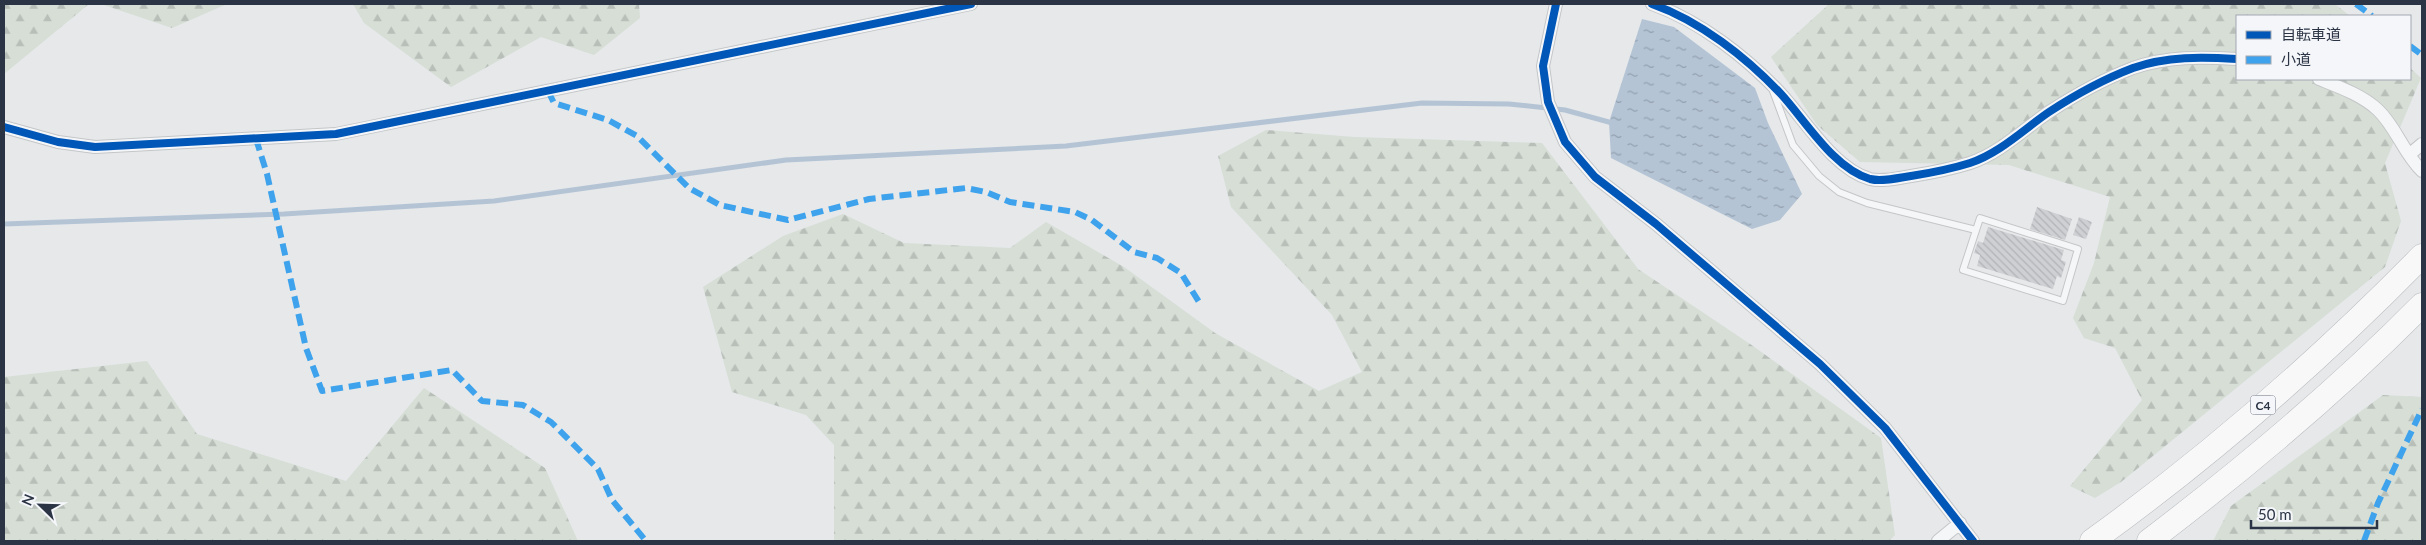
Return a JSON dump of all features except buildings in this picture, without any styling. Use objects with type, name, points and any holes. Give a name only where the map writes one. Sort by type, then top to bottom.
[{"type":"highway","name":"C4","points":[[2092,541],[2240,426],[2362,317],[2422,256]]},
{"type":"highway","name":"C4","points":[[2149,541],[2237,473],[2321,401],[2422,305]]},
{"type":"street","points":[[4,126],[58,142],[95,147],[336,134],[971,4]]},
{"type":"street","points":[[1556,4],[1543,66],[1548,102],[1565,142],[1595,177],[1656,224],[1820,364],[1885,428],[1973,541]]},
{"type":"street","points":[[1652,4],[1684,17],[1736,54],[1770,83],[1828,150],[1855,174],[1872,180],[1895,179],[1971,163],[2006,144],[2050,112],[2111,77],[2134,68],[2165,60],[2194,57],[2236,60]]},
{"type":"street","points":[[2321,80],[2348,91],[2380,111],[2422,171]]},
{"type":"street","points":[[2410,154],[2422,144]]},
{"type":"street","points":[[1938,541],[1960,523]]},
{"type":"lane","points":[[1770,83],[1793,145],[1819,176],[1839,192],[1867,202],[1976,230]]},
{"type":"lane","points":[[1980,218],[2078,249],[2063,301],[1963,270],[1976,230],[1980,218]]},
{"type":"green space","points":[[4,4],[89,4],[4,74]]},
{"type":"green space","points":[[101,4],[227,4],[172,28]]},
{"type":"green space","points":[[353,4],[639,4],[640,18],[594,55],[541,37],[451,87],[364,23]]},
{"type":"green space","points":[[1829,4],[2335,4],[2349,15],[2236,15],[2236,80],[2411,80],[2411,69],[2421,78],[2385,163],[2401,221],[2385,267],[2121,482],[2095,498],[2070,486],[2142,400],[2115,348],[2084,338],[2073,318],[2094,263],[2110,197],[2009,165],[1860,162],[1817,125],[1771,57]]},
{"type":"green space","points":[[1266,130],[1354,137],[1542,143],[1638,269],[1753,346],[1881,438],[1895,535],[1889,541],[834,541],[834,445],[806,415],[732,392],[703,287],[783,236],[843,214],[904,243],[1010,248],[1046,222],[1124,267],[1215,333],[1319,391],[1362,372],[1332,315],[1231,207],[1218,156]]},
{"type":"green space","points":[[147,361],[197,434],[346,481],[424,388],[545,468],[578,541],[4,541],[4,377]]},
{"type":"green space","points":[[2383,395],[2422,397],[2422,541],[2213,541],[2231,506]]},
{"type":"water","points":[[1642,19],[1674,27],[1755,88],[1768,123],[1802,194],[1780,220],[1752,229],[1611,158],[1609,122]]},
{"type":"waterway","points":[[4,224],[284,214],[494,201],[786,160],[1066,146],[1422,103],[1509,104],[1565,110],[1616,124]]},
{"type":"marked path","points":[[2356,4],[2371,15]]},
{"type":"marked path","points":[[2411,47],[2422,55]]},
{"type":"marked path","points":[[548,91],[554,103],[608,120],[637,136],[689,188],[720,205],[788,220],[869,199],[966,188],[986,192],[1010,202],[1075,212],[1092,220],[1134,252],[1157,258],[1181,273],[1199,302]]},
{"type":"marked path","points":[[256,139],[267,174],[306,348],[322,391],[452,370],[482,401],[523,405],[551,422],[598,469],[612,500],[646,541]]},
{"type":"marked path","points":[[2364,541],[2378,503],[2422,409]]},
{"type":"cycle path","points":[[4,127],[58,142],[95,147],[336,134],[971,4]]},
{"type":"cycle path","points":[[1556,4],[1543,66],[1548,102],[1565,142],[1595,177],[1656,224],[1820,364],[1885,428],[1973,541]]},
{"type":"cycle path","points":[[1652,4],[1670,11],[1705,30],[1737,54],[1781,94],[1832,155],[1857,174],[1875,180],[1933,172],[1981,159],[2002,147],[2049,112],[2069,100],[2101,82],[2133,68],[2172,59],[2236,59]]}]
